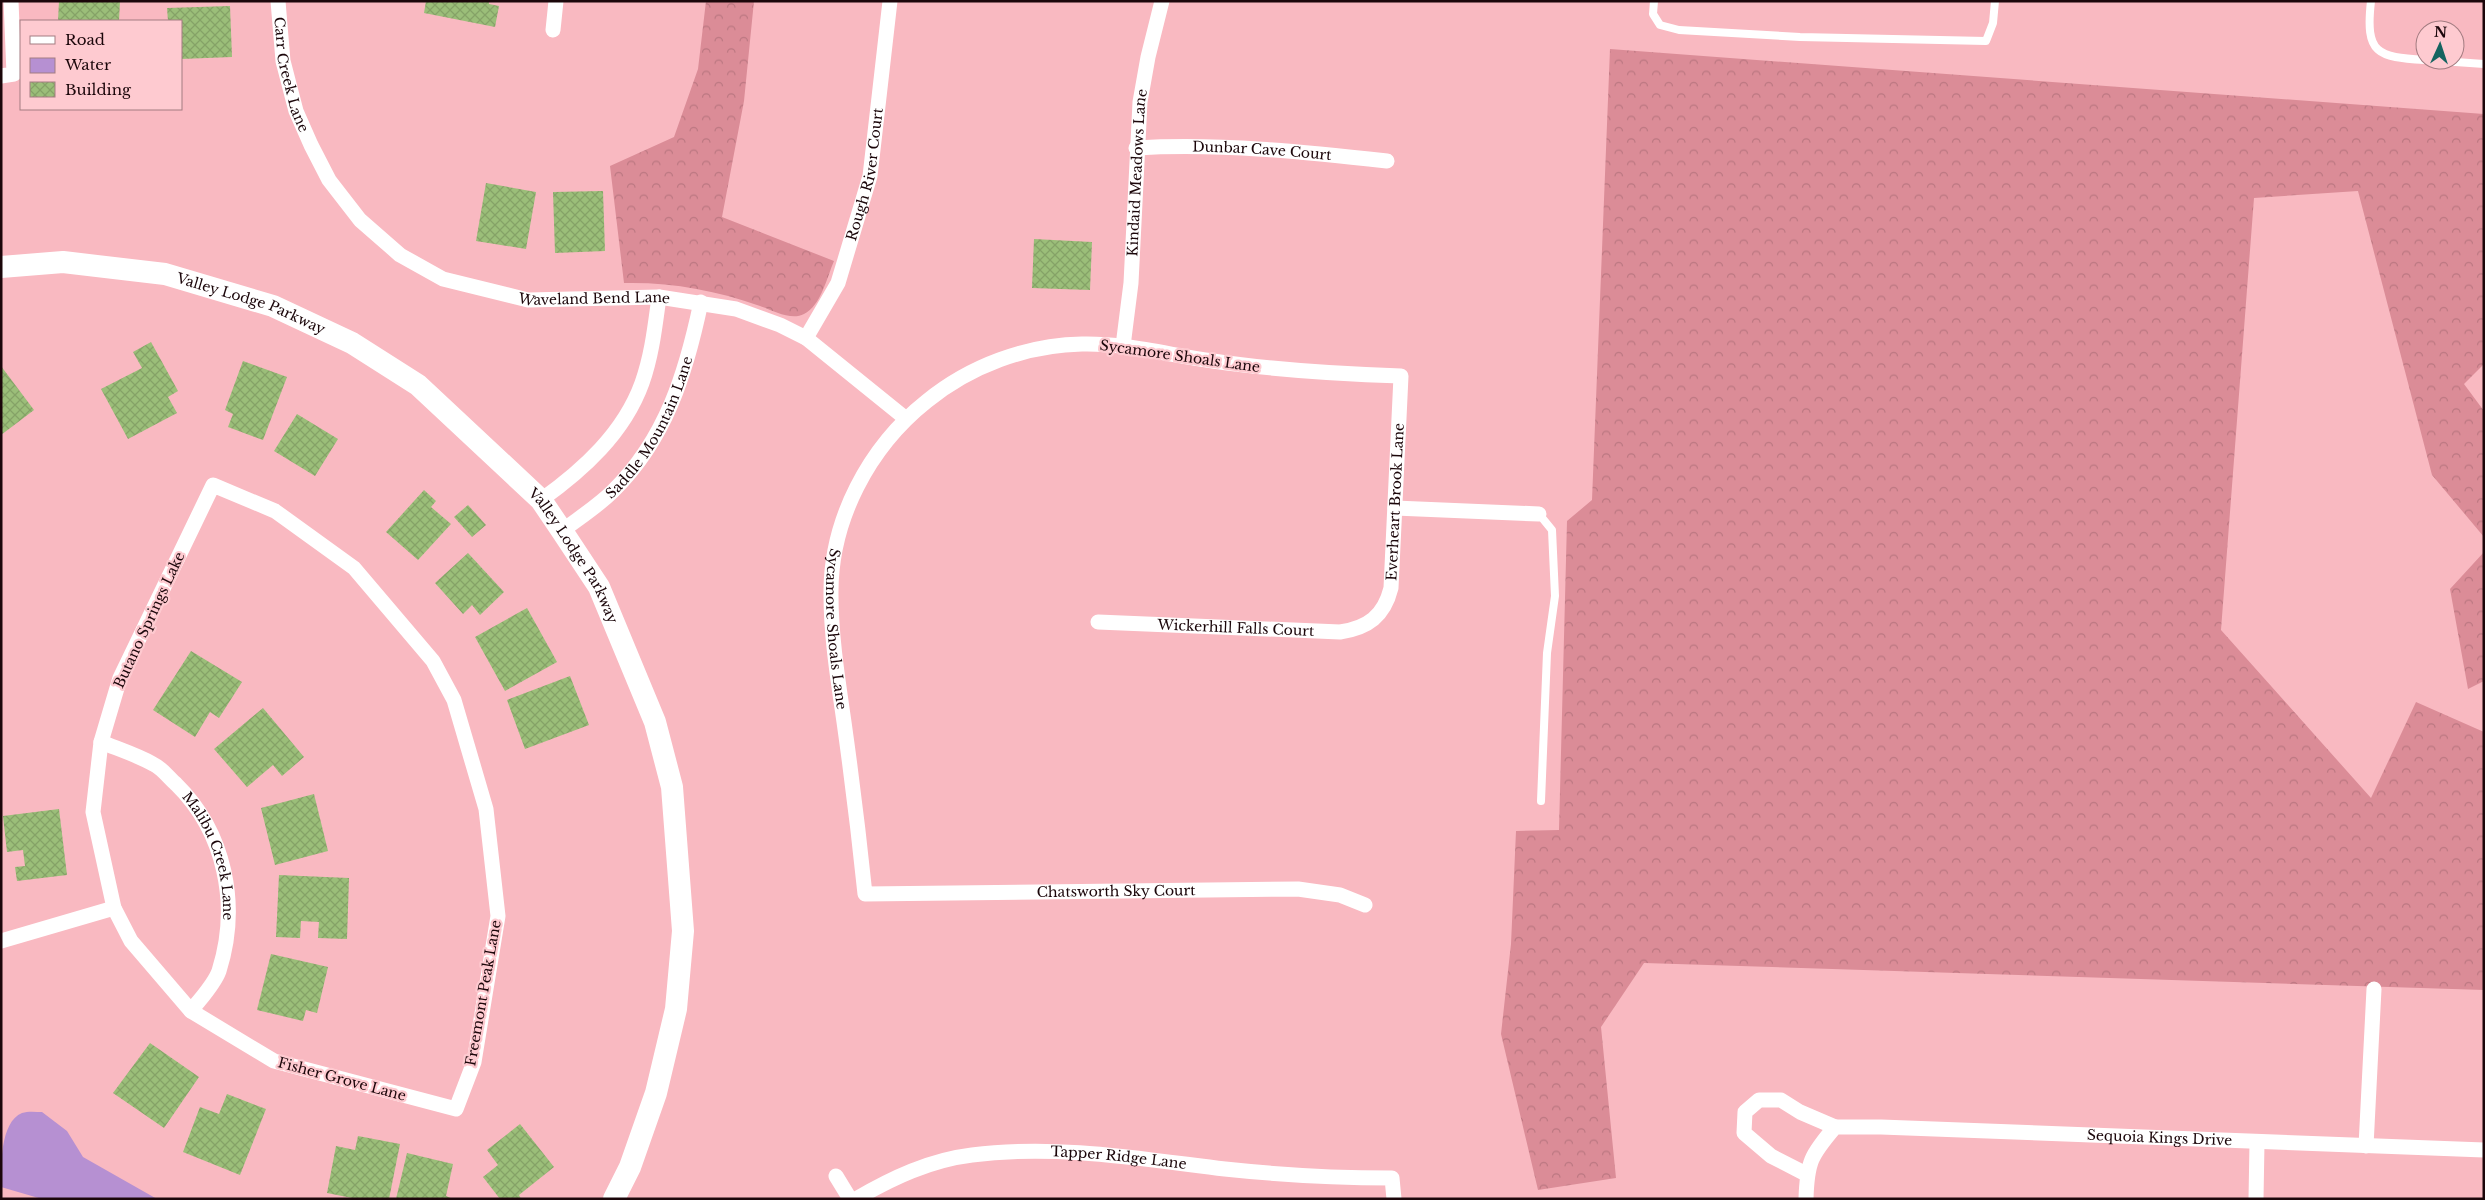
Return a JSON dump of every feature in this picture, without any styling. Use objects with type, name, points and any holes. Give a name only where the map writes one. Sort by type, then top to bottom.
[{"type":"street","points":[[7,75],[11,1]]},
{"type":"street","name":"Carr Creek Lane","points":[[278,1],[283,61],[296,110],[310,146]]},
{"type":"street","points":[[553,30],[556,1]]},
{"type":"street","name":"Rough River Court","points":[[806,338],[838,283],[870,176],[890,1]]},
{"type":"street","name":"Kindaid Meadows Lane","points":[[1123,346],[1131,283],[1136,148],[1140,102],[1148,57],[1162,1]]},
{"type":"street","name":"Waveland Bend Lane","points":[[310,146],[329,180],[360,220],[400,255],[443,280],[528,300],[659,297],[736,309],[780,325],[806,338],[905,418]]},
{"type":"street","name":"Dunbar Cave Court","points":[[1136,148],[1211,146],[1302,152],[1387,161]]},
{"type":"street","name":"Valley Lodge Parkway","points":[[1,267],[63,262],[165,274],[274,306],[352,343],[418,386],[541,500],[599,587],[655,722],[672,787],[684,931],[676,1008],[656,1093],[630,1167],[614,1199]]},
{"type":"street","name":"Saddle Mountain Lane","points":[[541,500],[590,461],[627,415],[642,383],[652,344],[659,297]]},
{"type":"street","name":"Saddle Mountain Lane","points":[[562,531],[612,492],[631,473],[651,445],[667,417],[681,384],[700,302]]},
{"type":"street","name":"Sycamore Shoals Lane","points":[[865,894],[835,651],[831,594],[833,561],[841,527],[865,469],[905,418],[949,382],[1007,356],[1045,348],[1081,344],[1123,346],[1256,367],[1312,373],[1401,376]]},
{"type":"street","name":"Everheart Brook Lane","points":[[1372,622],[1382,611],[1391,588],[1401,376]]},
{"type":"street","name":"Butano Springs Lake","points":[[114,908],[93,812],[101,742],[120,678],[213,485]]},
{"type":"street","name":"Freemont Peak Lane","points":[[213,485],[275,511],[354,568],[433,661],[454,700],[486,809],[498,916],[474,1062],[456,1109]]},
{"type":"street","points":[[1395,508],[1539,514]]},
{"type":"street","name":"Wickerhill Falls Court","points":[[1098,622],[1340,632],[1356,630],[1372,622]]},
{"type":"street","name":"Malibu Creek Lane","points":[[101,742],[155,764],[186,795],[213,834],[222,860],[228,893],[224,950],[219,973],[191,1011]]},
{"type":"street","name":"Chatsworth Sky Court","points":[[865,894],[1298,889],[1340,895],[1366,905]]},
{"type":"street","points":[[1,941],[114,908]]},
{"type":"street","name":"Fisher Grove Lane","points":[[114,908],[131,941],[191,1011],[274,1061],[456,1109]]},
{"type":"street","points":[[2366,1146],[2374,989]]},
{"type":"street","name":"Sequoia Kings Drive","points":[[1806,1174],[1771,1156],[1744,1133],[1745,1112],[1759,1100],[1781,1100],[1800,1112],[1835,1127],[1881,1127],[2484,1150]]},
{"type":"street","points":[[1806,1199],[1806,1174],[1814,1152],[1835,1127]]},
{"type":"street","points":[[2256,1199],[2257,1142]]},
{"type":"street","name":"Tapper Ridge Lane","points":[[856,1199],[889,1179],[933,1163],[971,1155],[1013,1152],[1062,1152],[1114,1156],[1312,1177],[1392,1178],[1394,1199]]},
{"type":"street","points":[[836,1176],[850,1199]]},
{"type":"lane","points":[[1654,1],[1653,14],[1660,25],[1679,30],[1800,38],[1978,41],[1986,41],[1993,23],[1995,1]]},
{"type":"lane","points":[[2371,1],[2368,25],[2374,46],[2382,55],[2415,59]]},
{"type":"lane","points":[[2465,63],[2484,64]]},
{"type":"lane","points":[[1539,514],[1552,530],[1555,596],[1548,653],[1541,801]]},
{"type":"green space","points":[[706,1],[754,1],[744,101],[722,217],[834,261],[815,305],[799,316],[788,316],[743,300],[710,291],[659,284],[624,283],[610,166],[674,137],[698,69]]},
{"type":"green space","points":[[1610,49],[2484,114],[2484,364],[2464,384],[2484,411],[2484,537],[2432,475],[2358,191],[2254,198],[2221,630],[2371,798],[2416,702],[2484,732],[2484,990],[1644,963],[1601,1027],[1616,1178],[1538,1190],[1501,1034],[1511,944],[1516,831],[1559,830],[1567,521],[1592,500]]},
{"type":"green space","points":[[2484,552],[2484,681],[2468,689],[2450,589]]},
{"type":"water","points":[[42,1112],[67,1131],[83,1157],[157,1199],[42,1199],[1,1187],[3,1145],[9,1125],[22,1113]]},
{"type":"building","points":[[59,1],[120,1],[119,20],[58,20]]},
{"type":"building","points":[[426,1],[489,1],[489,4],[499,6],[495,27],[424,13]]},
{"type":"building","points":[[230,6],[232,57],[182,59],[182,20],[168,20],[167,8]]},
{"type":"building","points":[[486,183],[536,192],[526,249],[476,241]]},
{"type":"building","points":[[603,191],[605,251],[555,253],[553,192]]},
{"type":"building","points":[[1034,239],[1092,242],[1090,290],[1032,288]]},
{"type":"building","points":[[151,342],[178,391],[168,397],[177,413],[128,439],[101,389],[142,368],[133,352]]},
{"type":"building","points":[[243,361],[287,377],[263,440],[228,427],[233,414],[225,410]]},
{"type":"building","points":[[1,366],[34,410],[1,435]]},
{"type":"building","points":[[297,414],[338,439],[315,476],[274,451]]},
{"type":"building","points":[[424,490],[436,501],[431,507],[451,524],[418,560],[386,532]]},
{"type":"building","points":[[468,505],[486,525],[472,537],[454,517]]},
{"type":"building","points":[[468,553],[504,592],[480,615],[472,605],[463,614],[435,583]]},
{"type":"building","points":[[527,608],[557,662],[505,691],[475,637]]},
{"type":"building","points":[[191,651],[242,682],[219,718],[210,712],[195,737],[153,710]]},
{"type":"building","points":[[570,676],[589,725],[525,749],[507,700]]},
{"type":"building","points":[[263,708],[304,757],[282,776],[273,765],[247,787],[214,749]]},
{"type":"building","points":[[314,794],[328,851],[275,865],[261,808]]},
{"type":"building","points":[[59,809],[67,875],[17,881],[15,867],[25,866],[23,850],[7,852],[3,816]]},
{"type":"building","points":[[279,875],[349,878],[347,939],[318,938],[319,922],[301,921],[300,938],[276,937]]},
{"type":"building","points":[[271,954],[328,967],[317,1013],[306,1010],[303,1021],[257,1010]]},
{"type":"building","points":[[150,1043],[199,1077],[164,1128],[113,1093]]},
{"type":"building","points":[[227,1094],[266,1109],[240,1175],[183,1152],[200,1107],[219,1114]]},
{"type":"building","points":[[520,1124],[554,1167],[519,1195],[521,1199],[500,1199],[483,1177],[498,1165],[487,1150]]},
{"type":"building","points":[[358,1136],[400,1144],[389,1199],[357,1199],[327,1193],[336,1146],[355,1150]]},
{"type":"building","points":[[407,1153],[453,1164],[446,1196],[453,1199],[396,1199]]}]
